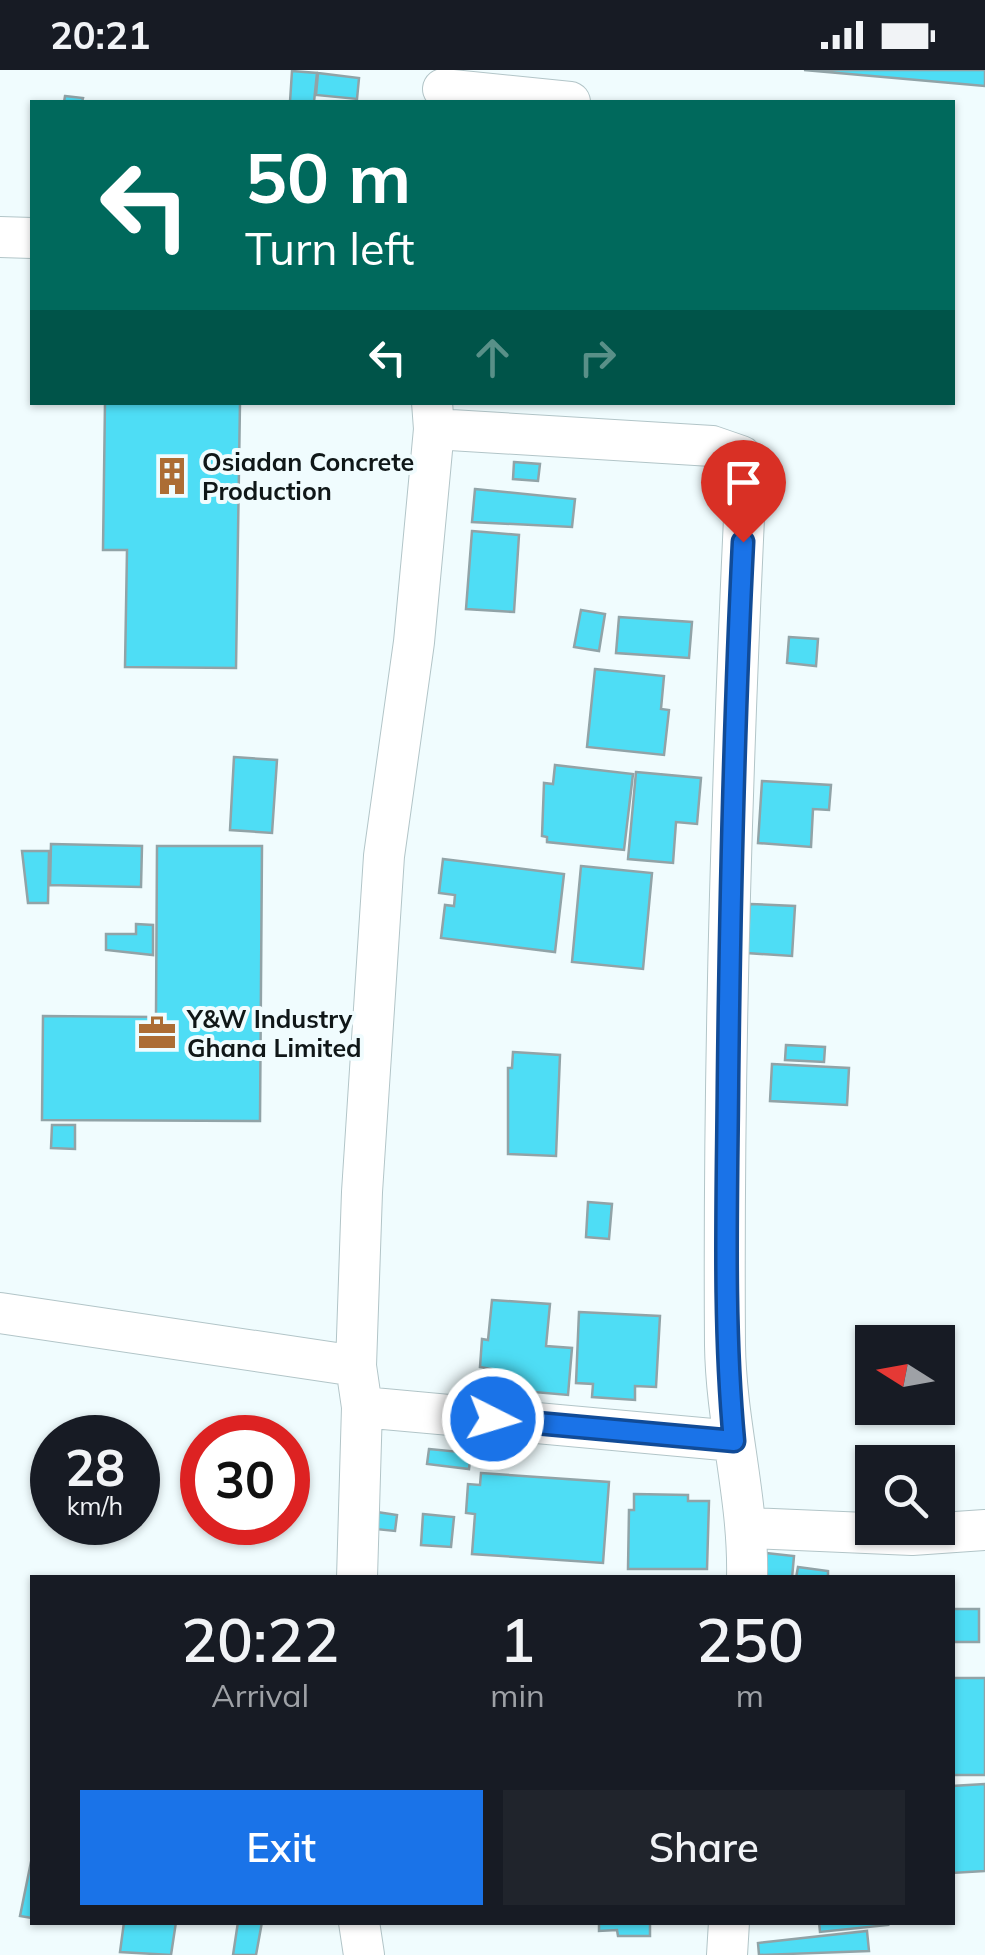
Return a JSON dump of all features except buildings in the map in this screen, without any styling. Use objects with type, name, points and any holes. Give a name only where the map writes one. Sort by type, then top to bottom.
[{"type":"street","points":[[442,87],[553,100]]},
{"type":"street","points":[[0,237],[30,238]]},
{"type":"street","points":[[358,1575],[362,1407],[356,1366],[362,1192],[384,856],[414,642],[433,416],[712,446],[740,456],[746,476],[730,966],[725,1350],[748,1528],[747,1575]]},
{"type":"street","points":[[0,1313],[356,1366]]},
{"type":"street","points":[[362,1407],[734,1441]]},
{"type":"street","points":[[748,1528],[912,1535],[985,1530]]},
{"type":"street","points":[[359,1925],[364,1955]]},
{"type":"street","points":[[727,1955],[730,1925]]},
{"type":"place","name":"Osiadan Concrete Production","points":[[172,476]]},
{"type":"place","name":"Y&W Industry Ghana Limited","points":[[157,1033]]},
{"type":"route","points":[[493,1419],[734,1441],[725,1350],[730,966],[743,542]]}]
